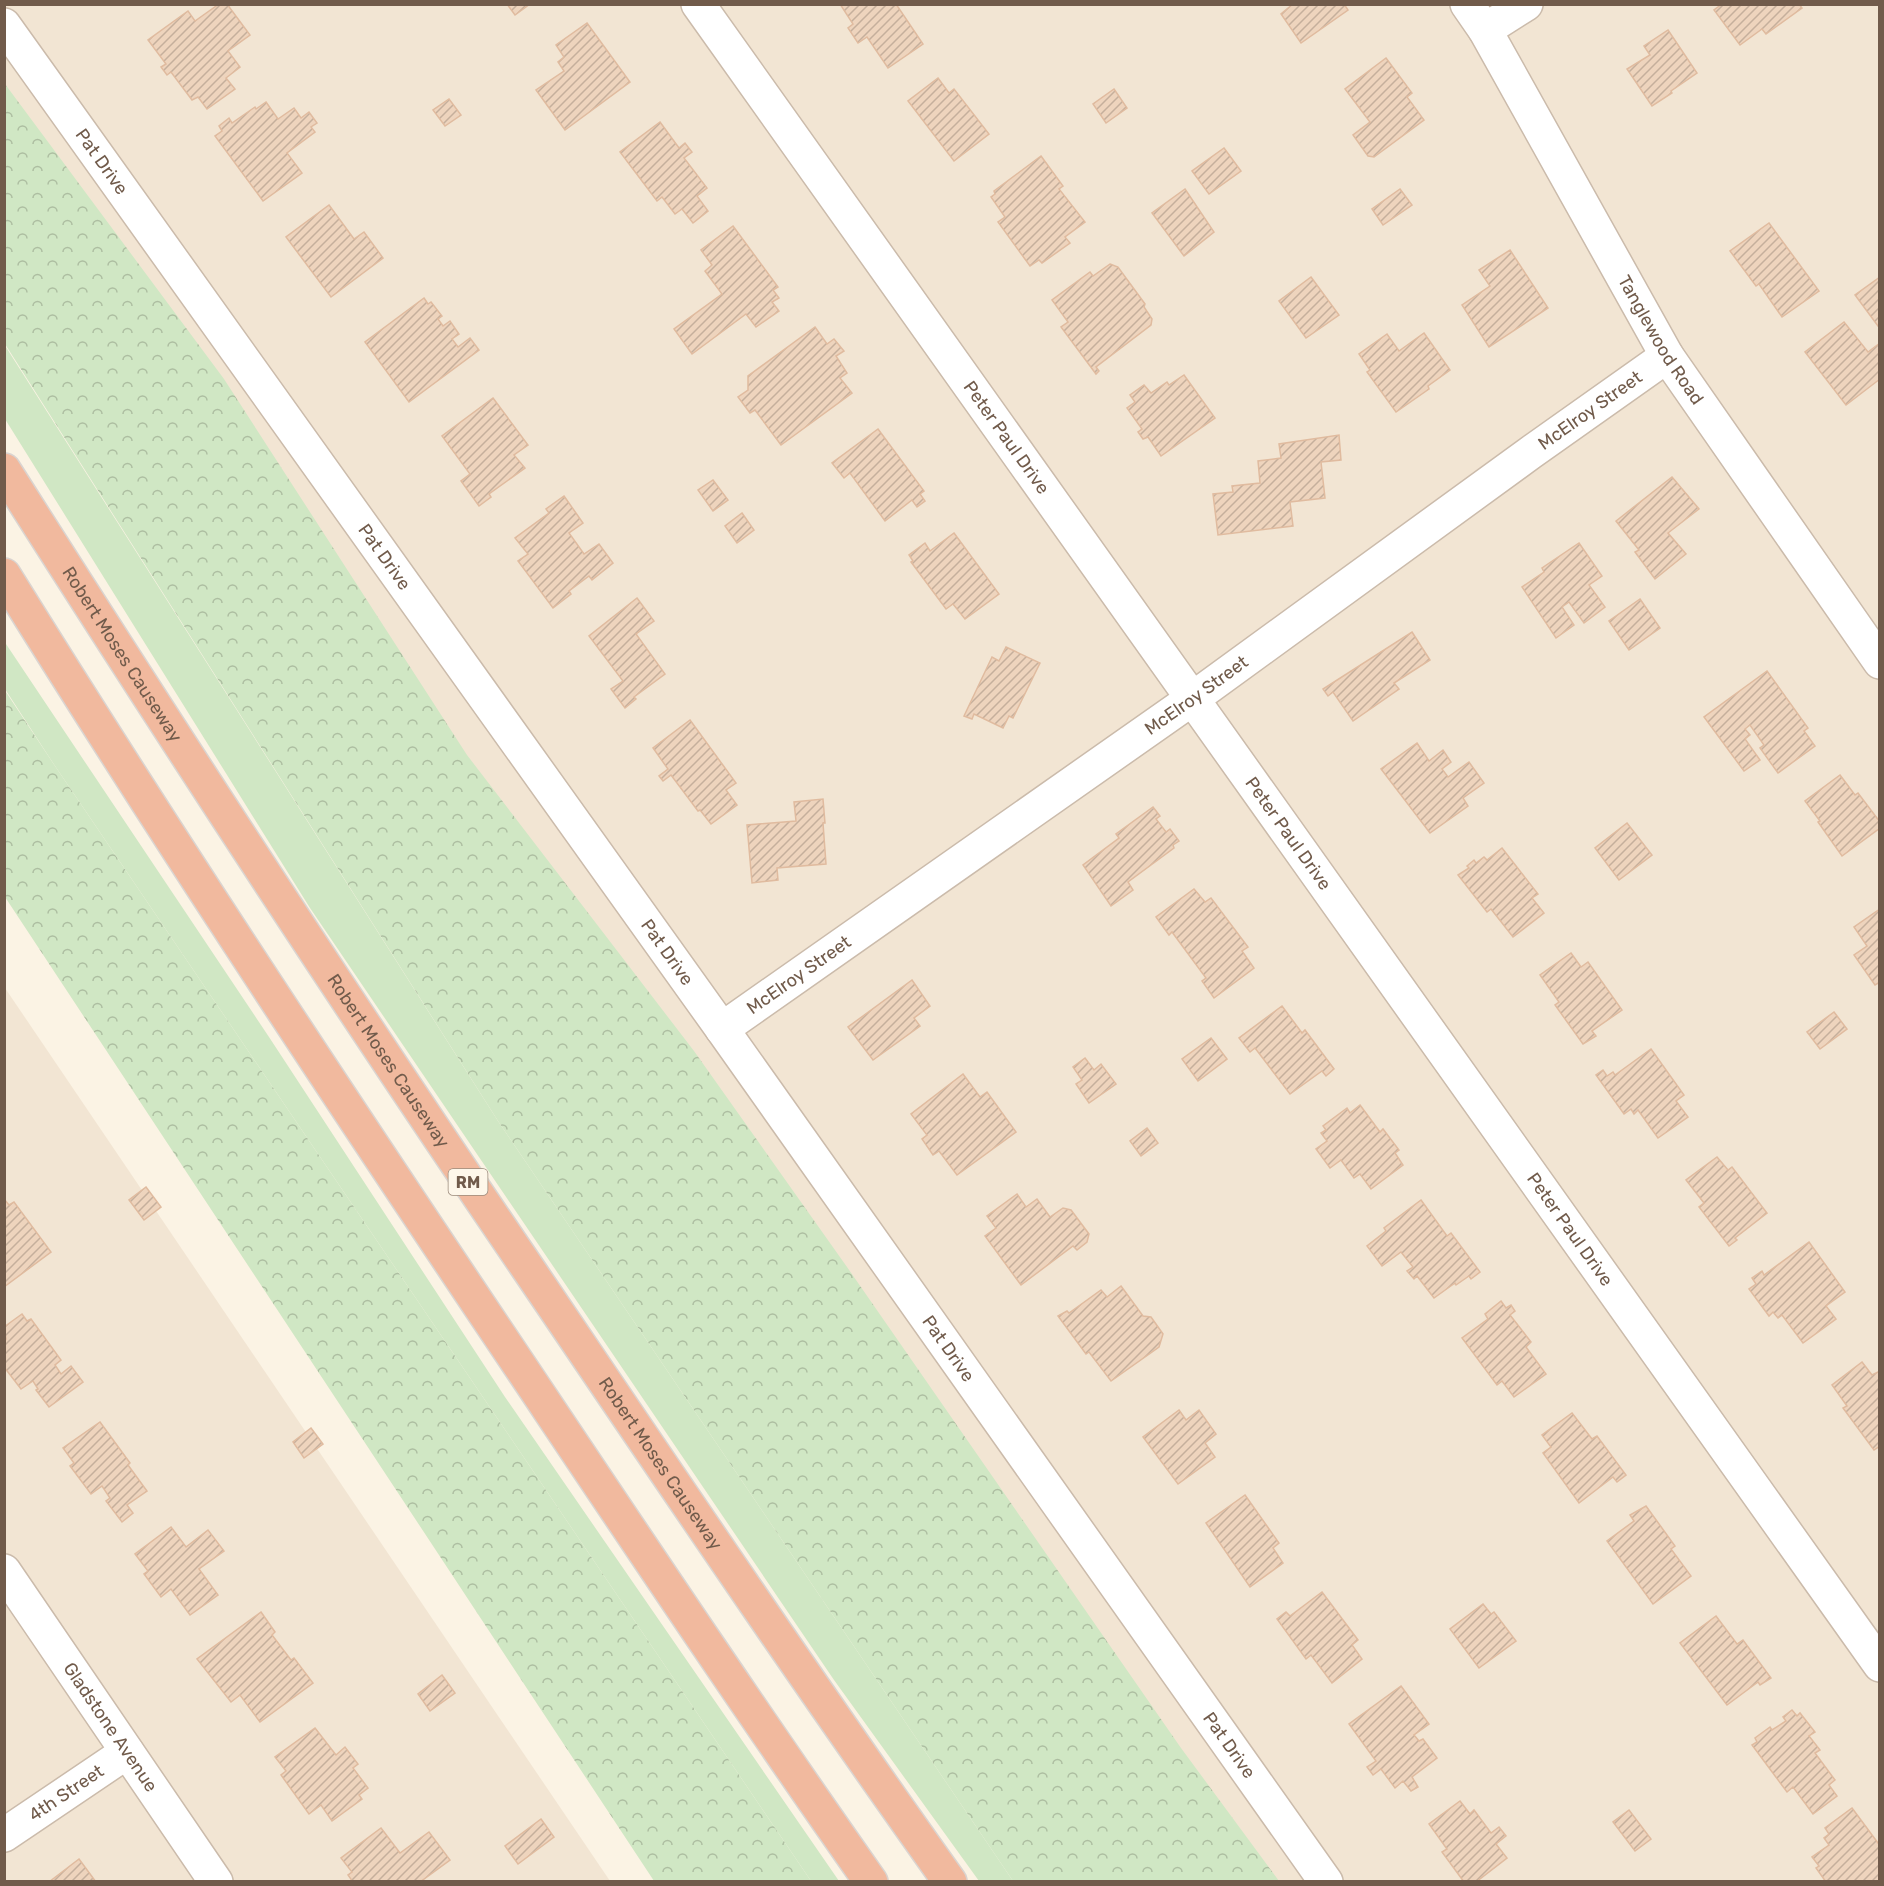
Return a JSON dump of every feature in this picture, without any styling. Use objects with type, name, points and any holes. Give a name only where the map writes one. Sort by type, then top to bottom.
[{"type":"highway","name":"Robert Moses Causeway","points":[[4,470],[232,825],[441,1141],[684,1500],[950,1881]]},
{"type":"highway","points":[[4,575],[420,1218],[687,1616],[871,1881]]},
{"type":"street","name":"Peter Paul Drive","points":[[698,4],[1880,1665]]},
{"type":"street","points":[[1476,17],[1526,4]]},
{"type":"street","name":"Tanglewood Road","points":[[1476,17],[1667,356],[1880,662]]},
{"type":"street","name":"Pat Drive","points":[[4,25],[722,1029],[1326,1881]]},
{"type":"street","name":"McElroy Street","points":[[722,1029],[1192,699],[1667,356]]},
{"type":"street","name":"Gladstone Avenue","points":[[4,1571],[216,1881]]},
{"type":"street","name":"4th Street","points":[[4,1835],[127,1752]]},
{"type":"shaded area","points":[[4,5],[1879,5],[1879,1881],[1257,1881],[5,132]]},
{"type":"shaded area","points":[[5,988],[610,1881],[5,1881]]},
{"type":"green space","points":[[5,84],[224,379],[467,755],[694,1051],[1181,1748],[1279,1881],[1013,1881],[498,1121],[5,344]]},
{"type":"green space","points":[[4,344],[498,1121],[1013,1881],[979,1881],[834,1680],[310,908],[5,419]]},
{"type":"green space","points":[[4,641],[269,1037],[505,1397],[839,1881],[811,1881],[53,763],[5,689]]},
{"type":"green space","points":[[4,689],[811,1881],[654,1881],[5,897]]},
{"type":"building","points":[[219,4],[227,4],[250,35],[228,51],[240,67],[226,78],[235,89],[207,109],[198,97],[192,100],[171,72],[167,75],[161,67],[166,64],[148,40],[188,11],[195,21]]},
{"type":"building","points":[[507,4],[530,4],[515,15]]},
{"type":"building","points":[[840,4],[896,4],[923,44],[888,68],[867,37],[858,43],[848,28],[853,24]]},
{"type":"building","points":[[1293,4],[1344,4],[1348,10],[1301,43],[1281,14]]},
{"type":"building","points":[[1722,4],[1799,4],[1802,8],[1766,34],[1762,29],[1740,45],[1714,10]]},
{"type":"building","points":[[587,23],[630,82],[565,130],[536,90],[564,71],[558,62],[564,57],[556,45]]},
{"type":"building","points":[[1668,30],[1697,73],[1652,106],[1627,69],[1650,55],[1644,46]]},
{"type":"building","points":[[1386,58],[1412,93],[1407,97],[1424,120],[1374,157],[1368,156],[1353,135],[1370,122],[1345,89]]},
{"type":"building","points":[[938,78],[949,93],[954,89],[989,134],[954,161],[908,101]]},
{"type":"building","points":[[1114,89],[1127,108],[1106,123],[1093,104]]},
{"type":"building","points":[[449,99],[461,115],[445,126],[433,110]]},
{"type":"building","points":[[266,102],[278,119],[294,108],[301,118],[309,112],[317,123],[311,127],[315,132],[287,153],[302,173],[263,201],[215,136],[222,131],[219,126],[229,118],[232,123]]},
{"type":"building","points":[[660,122],[679,148],[685,143],[692,152],[684,158],[707,188],[697,196],[708,211],[693,223],[682,209],[675,214],[662,197],[657,201],[620,152]]},
{"type":"building","points":[[1224,148],[1241,171],[1209,194],[1192,171]]},
{"type":"building","points":[[1041,156],[1063,186],[1059,189],[1085,222],[1065,237],[1070,243],[1042,263],[1039,260],[1030,266],[998,222],[1005,217],[991,197],[995,194],[994,191]]},
{"type":"building","points":[[1185,189],[1214,232],[1184,256],[1152,213]]},
{"type":"building","points":[[1400,189],[1412,205],[1383,225],[1372,209]]},
{"type":"building","points":[[329,205],[354,239],[364,232],[383,258],[331,297],[286,237]]},
{"type":"building","points":[[1769,223],[1819,291],[1782,317],[1759,284],[1756,286],[1730,251]]},
{"type":"building","points":[[733,226],[778,287],[773,290],[779,298],[772,302],[779,311],[756,327],[746,314],[692,354],[674,329],[722,294],[705,271],[712,265],[701,250]]},
{"type":"building","points":[[1510,250],[1548,308],[1489,347],[1462,305],[1490,286],[1479,270]]},
{"type":"building","points":[[1110,264],[1118,267],[1145,304],[1144,307],[1152,319],[1151,325],[1096,367],[1099,371],[1096,374],[1061,327],[1068,322],[1052,300],[1090,272],[1093,276]]},
{"type":"building","points":[[1311,277],[1339,315],[1306,338],[1279,301]]},
{"type":"building","points":[[1880,277],[1880,325],[1878,326],[1855,295]]},
{"type":"building","points":[[424,298],[428,304],[431,302],[442,316],[438,319],[443,326],[450,321],[459,334],[452,339],[458,347],[470,338],[479,350],[409,402],[365,342]]},
{"type":"building","points":[[1844,322],[1868,352],[1880,343],[1880,379],[1846,405],[1805,352]]},
{"type":"building","points":[[815,327],[827,344],[834,339],[844,351],[836,356],[847,373],[840,378],[852,393],[781,445],[755,410],[750,413],[738,397],[748,390],[748,376]]},
{"type":"building","points":[[1424,333],[1450,370],[1428,386],[1429,389],[1396,412],[1367,372],[1370,370],[1359,354],[1387,334],[1399,351]]},
{"type":"building","points":[[1184,375],[1215,418],[1161,456],[1148,437],[1143,439],[1138,432],[1142,429],[1127,408],[1135,402],[1130,395],[1144,385],[1151,393],[1167,382],[1169,385]]},
{"type":"building","points":[[493,398],[528,445],[514,455],[525,468],[489,494],[491,497],[479,506],[461,481],[470,474],[442,436]]},
{"type":"building","points":[[878,429],[924,491],[920,494],[925,501],[917,507],[912,500],[885,521],[850,473],[844,478],[832,463]]},
{"type":"building","points":[[1339,435],[1341,460],[1321,462],[1325,498],[1290,502],[1293,526],[1218,535],[1213,494],[1233,492],[1232,486],[1260,483],[1258,461],[1281,458],[1279,444]]},
{"type":"building","points":[[1672,477],[1699,509],[1668,533],[1686,554],[1655,579],[1635,552],[1639,550],[1616,521]]},
{"type":"building","points":[[713,480],[728,500],[713,511],[698,490]]},
{"type":"building","points":[[564,496],[583,523],[569,533],[584,554],[599,544],[613,563],[592,580],[589,576],[569,591],[571,594],[553,608],[518,561],[528,554],[515,538],[549,513],[546,509]]},
{"type":"building","points":[[742,513],[754,530],[737,543],[725,526]]},
{"type":"building","points":[[954,533],[999,594],[965,619],[953,604],[946,609],[911,562],[913,561],[909,555],[925,543],[930,551]]},
{"type":"building","points":[[1579,543],[1602,576],[1589,585],[1605,607],[1584,623],[1569,602],[1562,607],[1574,625],[1556,638],[1522,587],[1544,572],[1542,568]]},
{"type":"building","points":[[637,598],[654,621],[636,634],[665,674],[634,697],[636,699],[625,708],[611,689],[623,681],[589,636]]},
{"type":"building","points":[[1640,599],[1660,628],[1629,650],[1609,621]]},
{"type":"building","points":[[1412,632],[1430,660],[1394,683],[1399,689],[1353,721],[1333,692],[1328,696],[1323,689]]},
{"type":"building","points":[[1006,647],[1040,663],[1013,718],[1009,716],[1003,728],[974,714],[972,719],[964,716],[992,657],[999,661]]},
{"type":"building","points":[[1767,671],[1808,728],[1804,731],[1815,746],[1778,773],[1760,748],[1764,745],[1750,725],[1745,729],[1750,735],[1745,739],[1760,760],[1744,771],[1704,717]]},
{"type":"building","points":[[690,720],[736,783],[726,790],[737,805],[711,824],[700,810],[698,811],[671,775],[663,781],[659,776],[668,769],[653,748]]},
{"type":"building","points":[[1417,743],[1429,761],[1443,750],[1451,762],[1442,769],[1448,777],[1469,762],[1484,783],[1463,798],[1468,806],[1430,833],[1381,769]]},
{"type":"building","points":[[1840,775],[1855,795],[1858,793],[1880,822],[1880,828],[1842,856],[1805,801]]},
{"type":"building","points":[[823,799],[826,864],[777,868],[778,880],[752,883],[747,825],[796,821],[794,802]]},
{"type":"building","points":[[1153,807],[1160,816],[1156,819],[1166,832],[1170,829],[1179,841],[1173,845],[1174,848],[1128,882],[1133,890],[1111,906],[1083,865],[1119,838],[1116,834]]},
{"type":"building","points":[[1627,823],[1652,855],[1619,880],[1595,848]]},
{"type":"building","points":[[1502,848],[1538,894],[1532,898],[1544,913],[1513,937],[1491,909],[1487,912],[1458,875],[1469,868],[1467,866],[1474,860],[1476,863],[1484,857],[1487,860]]},
{"type":"building","points":[[1194,889],[1205,902],[1211,898],[1248,947],[1242,951],[1254,968],[1214,998],[1202,981],[1206,978],[1172,932],[1169,935],[1156,917]]},
{"type":"building","points":[[1880,909],[1880,982],[1875,985],[1854,955],[1867,946],[1854,927]]},
{"type":"building","points":[[1571,953],[1581,967],[1588,962],[1622,1010],[1592,1031],[1596,1036],[1583,1044],[1555,1005],[1559,1002],[1540,975]]},
{"type":"building","points":[[912,980],[930,1006],[914,1018],[920,1026],[873,1060],[848,1027]]},
{"type":"building","points":[[1282,1006],[1302,1033],[1305,1030],[1334,1069],[1326,1076],[1322,1071],[1290,1094],[1255,1048],[1250,1052],[1239,1038]]},
{"type":"building","points":[[1834,1012],[1847,1029],[1820,1049],[1807,1032]]},
{"type":"building","points":[[1211,1038],[1227,1059],[1198,1081],[1182,1059]]},
{"type":"building","points":[[1651,1049],[1684,1095],[1676,1101],[1688,1117],[1658,1138],[1638,1110],[1634,1114],[1631,1109],[1624,1114],[1596,1075],[1603,1070],[1607,1076],[1613,1072],[1615,1075]]},
{"type":"building","points":[[1085,1058],[1094,1070],[1101,1064],[1116,1084],[1089,1103],[1076,1084],[1082,1080],[1073,1067]]},
{"type":"building","points":[[963,1074],[980,1097],[987,1092],[1016,1132],[957,1175],[939,1151],[933,1155],[922,1139],[927,1135],[911,1114]]},
{"type":"building","points":[[1360,1105],[1380,1132],[1383,1129],[1399,1150],[1395,1153],[1403,1165],[1371,1189],[1360,1174],[1354,1178],[1341,1160],[1330,1168],[1316,1149],[1327,1141],[1321,1133],[1326,1130],[1323,1126],[1347,1108],[1350,1113]]},
{"type":"building","points":[[1147,1128],[1158,1143],[1141,1156],[1130,1141]]},
{"type":"building","points":[[1717,1157],[1728,1170],[1732,1167],[1767,1213],[1735,1238],[1737,1240],[1729,1246],[1699,1207],[1704,1203],[1686,1180]]},
{"type":"building","points":[[146,1187],[161,1207],[144,1220],[129,1200]]},
{"type":"building","points":[[1017,1194],[1026,1207],[1037,1199],[1050,1217],[1063,1208],[1071,1210],[1089,1234],[1087,1242],[1077,1250],[1073,1246],[1021,1285],[985,1236],[996,1228],[987,1216]]},
{"type":"building","points":[[4,1199],[9,1205],[14,1202],[51,1252],[4,1287]]},
{"type":"building","points":[[1421,1200],[1447,1236],[1451,1233],[1480,1272],[1471,1279],[1469,1276],[1456,1285],[1455,1283],[1434,1298],[1417,1276],[1414,1279],[1407,1271],[1413,1267],[1401,1252],[1382,1266],[1367,1246],[1386,1231],[1384,1228]]},
{"type":"building","points":[[1809,1242],[1845,1292],[1826,1306],[1836,1319],[1803,1343],[1782,1315],[1778,1318],[1773,1312],[1769,1316],[1749,1289],[1756,1284],[1752,1278],[1762,1271],[1764,1275]]},
{"type":"building","points":[[1121,1286],[1143,1316],[1151,1317],[1163,1334],[1159,1347],[1111,1381],[1089,1352],[1086,1354],[1058,1316],[1067,1311],[1069,1313],[1101,1290],[1107,1297]]},
{"type":"building","points":[[1501,1301],[1506,1308],[1511,1305],[1515,1311],[1510,1315],[1531,1342],[1526,1347],[1546,1374],[1514,1397],[1502,1381],[1497,1385],[1462,1338],[1488,1319],[1485,1314]]},
{"type":"building","points":[[22,1314],[27,1321],[31,1319],[61,1360],[55,1365],[61,1374],[71,1366],[83,1382],[49,1407],[36,1390],[38,1389],[33,1381],[21,1389],[4,1367],[4,1340],[6,1339],[4,1327]]},
{"type":"building","points":[[1862,1362],[1872,1375],[1880,1371],[1880,1446],[1874,1450],[1843,1408],[1847,1406],[1832,1385]]},
{"type":"building","points":[[1179,1410],[1186,1420],[1199,1410],[1216,1434],[1205,1443],[1215,1457],[1178,1484],[1143,1437]]},
{"type":"building","points":[[1572,1413],[1592,1439],[1597,1436],[1626,1475],[1617,1482],[1613,1477],[1579,1503],[1543,1453],[1551,1447],[1542,1435]]},
{"type":"building","points":[[100,1422],[147,1491],[127,1505],[133,1513],[122,1522],[106,1501],[110,1498],[102,1486],[91,1494],[70,1466],[74,1463],[63,1448]]},
{"type":"building","points":[[311,1428],[323,1444],[304,1458],[293,1442]]},
{"type":"building","points":[[1245,1495],[1279,1543],[1273,1548],[1283,1563],[1250,1587],[1206,1523]]},
{"type":"building","points":[[1646,1506],[1675,1546],[1671,1549],[1691,1576],[1653,1604],[1607,1541],[1634,1521],[1630,1515]]},
{"type":"building","points":[[171,1527],[186,1547],[208,1530],[224,1551],[199,1569],[218,1595],[190,1615],[171,1589],[161,1597],[144,1574],[148,1571],[135,1554]]},
{"type":"building","points":[[1322,1592],[1358,1640],[1352,1645],[1362,1659],[1332,1683],[1311,1655],[1306,1659],[1277,1619],[1286,1612],[1290,1616]]},
{"type":"building","points":[[1483,1604],[1491,1614],[1494,1612],[1516,1641],[1479,1668],[1450,1629]]},
{"type":"building","points":[[261,1612],[275,1632],[272,1635],[313,1683],[260,1722],[240,1695],[231,1702],[197,1659]]},
{"type":"building","points":[[1716,1616],[1737,1644],[1743,1640],[1771,1678],[1760,1685],[1758,1682],[1727,1705],[1680,1643]]},
{"type":"building","points":[[442,1675],[455,1693],[430,1711],[418,1694]]},
{"type":"building","points":[[1401,1686],[1429,1724],[1414,1735],[1419,1741],[1423,1739],[1437,1758],[1412,1777],[1418,1787],[1411,1791],[1403,1781],[1395,1788],[1381,1769],[1373,1775],[1367,1767],[1376,1761],[1349,1724]]},
{"type":"building","points":[[1792,1710],[1797,1716],[1800,1713],[1815,1732],[1809,1736],[1820,1750],[1815,1753],[1835,1780],[1829,1785],[1837,1796],[1813,1814],[1793,1787],[1787,1792],[1752,1745],[1757,1742],[1755,1738],[1770,1727],[1772,1730],[1786,1721],[1783,1717]]},
{"type":"building","points":[[315,1728],[336,1755],[345,1747],[358,1764],[353,1768],[368,1788],[359,1795],[362,1799],[332,1821],[321,1805],[309,1814],[281,1775],[286,1771],[275,1757]]},
{"type":"building","points":[[1460,1801],[1470,1814],[1474,1810],[1491,1833],[1499,1827],[1506,1836],[1496,1844],[1507,1858],[1476,1882],[1464,1882],[1442,1852],[1447,1849],[1429,1824]]},
{"type":"building","points":[[1852,1808],[1878,1843],[1880,1842],[1880,1882],[1826,1882],[1816,1868],[1819,1866],[1812,1857],[1829,1845],[1824,1838],[1829,1834],[1825,1828]]},
{"type":"building","points":[[1629,1810],[1651,1839],[1635,1851],[1613,1822]]},
{"type":"building","points":[[541,1819],[554,1837],[518,1864],[505,1846]]},
{"type":"building","points":[[381,1828],[400,1853],[429,1832],[450,1860],[420,1882],[353,1882],[348,1875],[352,1872],[341,1858]]},
{"type":"building","points":[[79,1859],[96,1882],[49,1882]]}]
